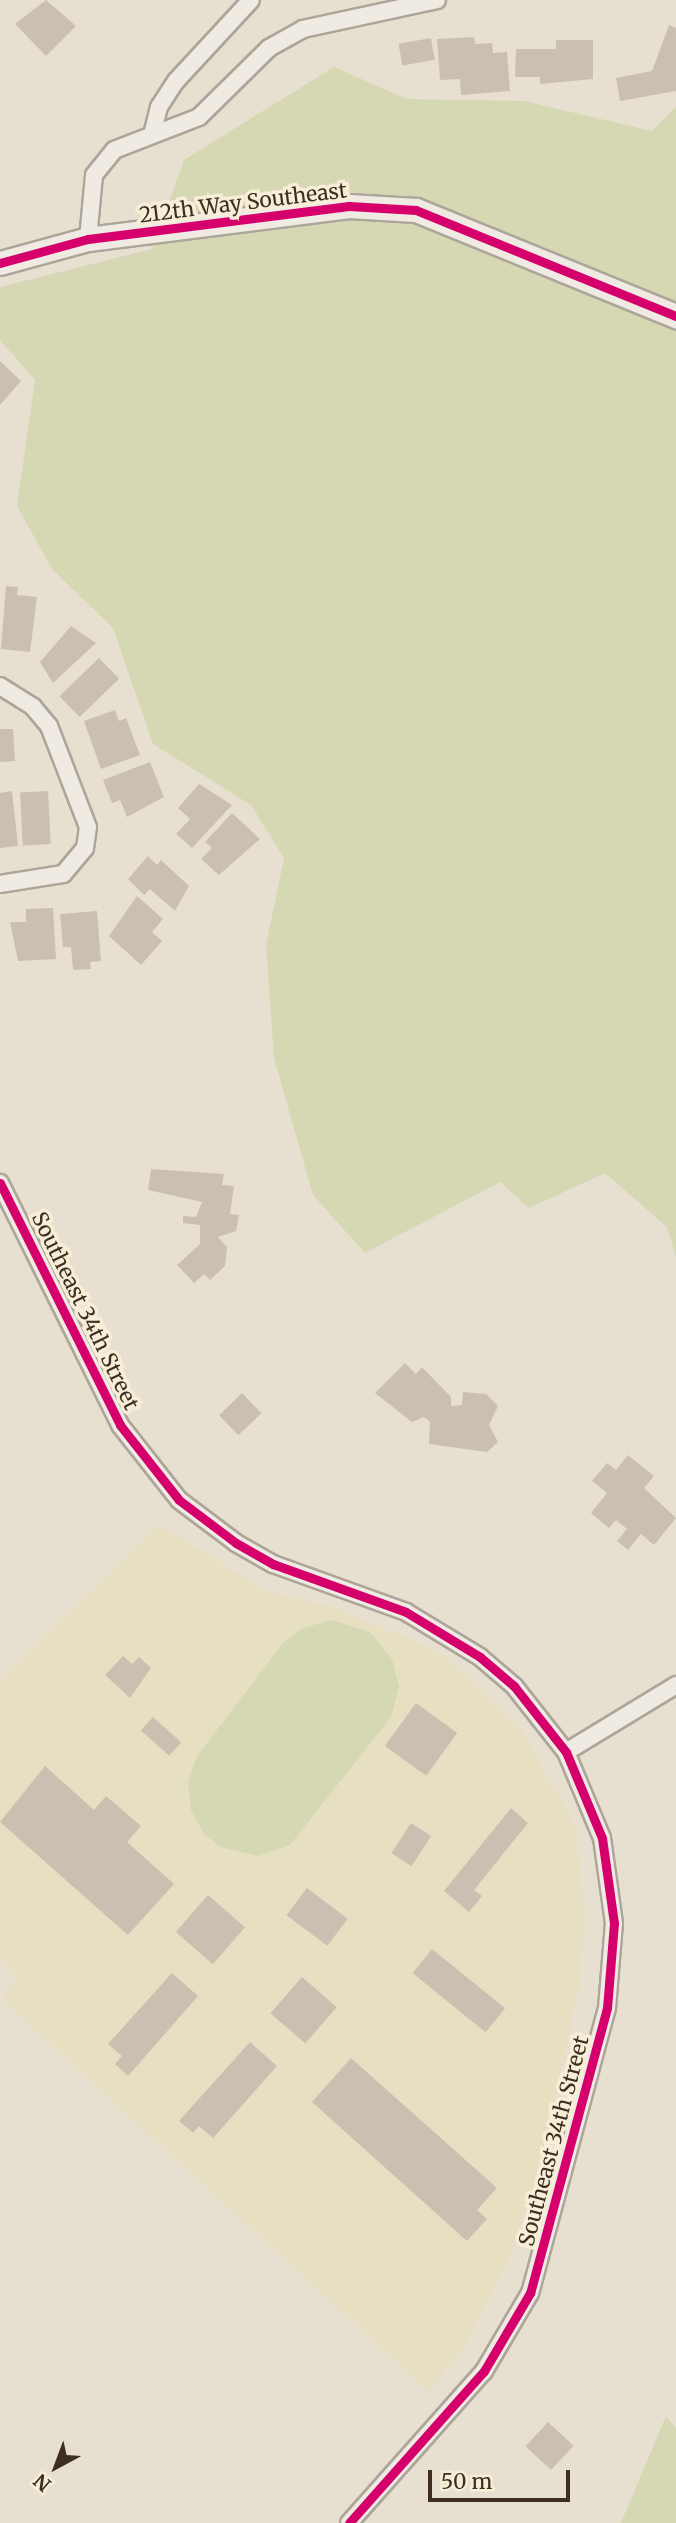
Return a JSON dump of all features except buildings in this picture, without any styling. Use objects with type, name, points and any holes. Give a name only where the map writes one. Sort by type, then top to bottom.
[{"type":"street","points":[[152,135],[159,107],[176,81],[251,0]]},
{"type":"street","points":[[88,239],[94,175],[114,150],[199,117],[269,48],[303,29],[437,0]]},
{"type":"street","name":"212th Way Southeast","points":[[0,263],[88,239],[349,206],[416,210],[676,316]]},
{"type":"street","points":[[0,686],[33,708],[49,726],[88,827],[85,848],[63,874],[0,884]]},
{"type":"street","name":"Southeast 34th Street","points":[[0,1183],[120,1425],[179,1500],[236,1544],[273,1564],[407,1612],[449,1634],[514,1686],[566,1752],[602,1838],[612,1888],[614,1963],[545,2251],[530,2293],[484,2371],[349,2523]]},
{"type":"street","points":[[566,1752],[676,1685]]},
{"type":"shaded area","points":[[159,1525],[268,1592],[336,1608],[442,1653],[522,1730],[576,1828],[584,1916],[580,1980],[548,2135],[510,2258],[467,2342],[429,2392],[1,1999],[17,1977],[0,1960],[0,1679]]},
{"type":"green space","points":[[334,67],[407,99],[524,101],[652,131],[676,107],[676,1257],[667,1227],[605,1173],[529,1208],[500,1182],[365,1253],[313,1195],[274,1058],[266,945],[284,858],[251,805],[153,744],[113,628],[52,569],[17,506],[35,380],[0,340],[0,287],[152,249],[184,160]]},
{"type":"green space","points":[[331,1620],[370,1632],[392,1659],[399,1687],[391,1717],[290,1845],[258,1856],[221,1847],[204,1834],[191,1810],[188,1782],[197,1756],[283,1643],[303,1628]]},
{"type":"green space","points":[[666,2416],[676,2428],[676,2523],[621,2523]]},
{"type":"cycle path","points":[[0,263],[88,239],[349,206],[416,210],[676,316]]},
{"type":"cycle path","points":[[0,1183],[120,1425],[179,1500],[236,1543],[273,1564],[406,1612],[480,1657],[514,1686],[566,1752],[602,1838],[614,1923],[607,2008],[530,2293],[484,2371],[349,2523]]}]
